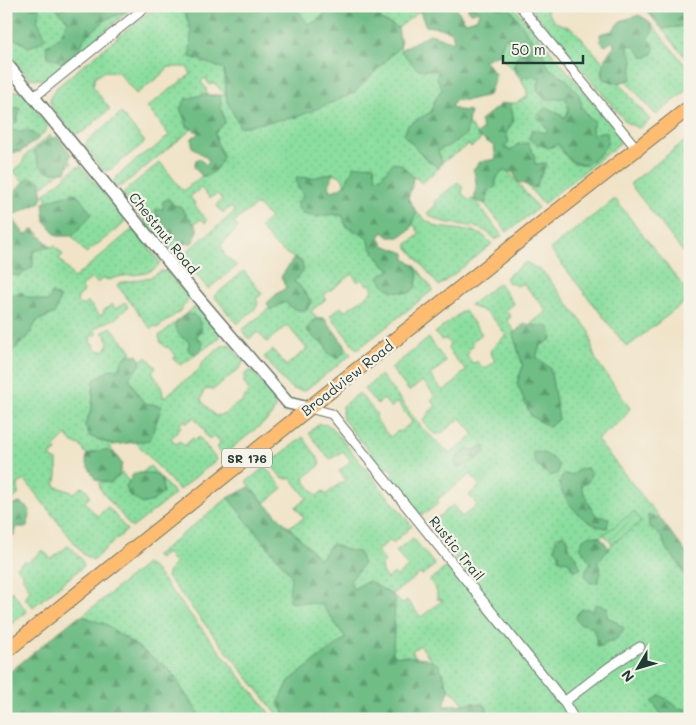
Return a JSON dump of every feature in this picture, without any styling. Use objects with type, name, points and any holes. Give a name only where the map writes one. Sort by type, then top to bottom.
[{"type":"main road","name":"Broadview Road","points":[[6,651],[309,408],[690,107]]},
{"type":"street","points":[[34,97],[146,6]]},
{"type":"street","points":[[520,6],[637,149]]},
{"type":"street","name":"Chestnut Road","points":[[6,63],[193,292],[288,403],[309,408]]},
{"type":"street","name":"Rustic Trail","points":[[309,408],[332,414],[564,702],[574,719]]},
{"type":"street","points":[[564,702],[608,668],[640,647]]},
{"type":"green space","points":[[6,6],[135,6],[46,80],[29,78],[6,50]]},
{"type":"green space","points":[[14,6],[38,6],[40,11],[37,20],[46,37],[39,43],[29,47],[15,39],[6,38],[6,10],[13,9]]},
{"type":"green space","points":[[54,6],[130,6],[125,12],[107,19],[84,38],[78,55],[62,62],[48,57],[46,46],[58,39],[68,21]]},
{"type":"green space","points":[[156,6],[187,6],[224,69],[227,101],[354,93],[401,45],[400,50],[439,70],[437,78],[442,89],[435,100],[431,112],[408,125],[404,135],[426,159],[439,168],[422,183],[413,177],[402,165],[381,177],[345,185],[343,179],[336,174],[312,178],[296,178],[298,188],[303,195],[301,200],[317,217],[332,214],[343,216],[346,226],[368,239],[371,248],[383,264],[392,270],[409,293],[415,288],[418,274],[414,264],[433,290],[357,350],[330,316],[341,307],[345,311],[366,296],[373,290],[370,284],[367,285],[361,279],[358,282],[352,274],[324,295],[326,299],[311,311],[317,318],[310,323],[314,338],[325,345],[327,352],[344,352],[344,344],[351,355],[304,391],[293,389],[286,384],[264,357],[273,350],[286,366],[307,349],[287,325],[267,342],[258,332],[249,339],[242,330],[267,310],[285,302],[301,261],[278,247],[260,227],[270,218],[257,204],[234,222],[238,228],[221,245],[225,256],[237,266],[208,289],[181,256],[235,212],[231,207],[223,213],[216,205],[222,199],[217,194],[210,198],[201,188],[190,197],[207,221],[205,223],[201,219],[194,224],[180,206],[156,210],[181,244],[186,243],[177,251],[169,252],[123,195],[127,189],[160,162],[183,191],[202,176],[206,176],[223,157],[215,133],[225,122],[220,95],[226,95],[214,83],[210,85],[205,78],[201,82],[206,88],[207,95],[201,95],[187,126],[192,129],[123,185],[116,187],[113,182],[116,177],[169,135],[147,107],[191,74],[187,67],[169,67],[136,94],[118,72],[105,71],[95,76],[93,87],[110,109],[83,132],[75,134],[51,105],[52,94],[57,87]]},
{"type":"green space","points":[[182,6],[294,6],[308,24],[315,22],[335,6],[375,6],[381,20],[398,28],[401,45],[354,93],[297,117],[240,127],[227,101],[224,69],[190,57],[191,30]]},
{"type":"green space","points":[[294,6],[335,6],[315,22],[308,24]]},
{"type":"green space","points":[[375,6],[426,6],[398,28],[381,20]]},
{"type":"green space","points":[[426,6],[457,6],[456,8],[466,22],[476,19],[480,11],[470,13],[467,6],[508,6],[531,38],[535,47],[525,53],[510,51],[509,36],[504,40],[499,54],[484,60],[496,75],[489,95],[468,100],[457,100],[451,106],[457,110],[470,111],[466,135],[438,151],[442,162],[439,168],[426,159],[404,135],[408,125],[431,112],[435,100],[442,89],[437,78],[439,71],[417,69],[400,50],[430,34],[454,42],[452,32],[426,26],[420,12]]},
{"type":"green space","points":[[508,6],[513,6],[618,132],[620,143],[543,204],[527,185],[535,187],[534,154],[518,144],[510,151],[503,146],[506,133],[514,120],[510,103],[516,103],[527,97],[527,91],[522,80],[525,77],[540,78],[566,98],[569,108],[566,118],[554,111],[536,117],[549,129],[545,133],[558,144],[568,159],[575,164],[593,135],[592,128],[589,118],[582,107],[579,95],[549,69],[542,51],[517,56],[513,69],[499,54],[504,40],[509,36],[531,38]]},
{"type":"green space","points":[[529,6],[548,6],[547,12],[555,22],[573,29],[604,63],[602,68],[603,79],[619,83],[650,120],[639,128],[627,123]]},
{"type":"green space","points":[[650,6],[690,6],[690,25],[662,29],[647,11]]},
{"type":"green space","points":[[639,15],[649,21],[653,30],[648,38],[654,46],[653,54],[644,58],[633,45],[627,47],[633,59],[631,79],[619,83],[603,79],[605,61],[614,46],[613,41],[605,46],[601,42],[600,34],[612,31],[620,21]]},
{"type":"green space","points":[[649,21],[690,71],[690,88],[656,115],[626,81],[631,79],[627,47],[648,38],[653,29]]},
{"type":"green space","points":[[690,25],[690,63],[662,29]]},
{"type":"green space","points":[[537,49],[542,51],[549,68],[568,81],[579,95],[582,107],[589,118],[595,121],[592,128],[593,135],[607,132],[608,143],[600,154],[586,165],[569,159],[558,144],[549,148],[529,139],[532,129],[545,133],[548,129],[536,117],[546,107],[565,118],[569,109],[566,98],[545,100],[537,89],[540,78],[525,77],[522,80],[513,69],[517,56]]},
{"type":"green space","points":[[21,91],[47,125],[46,131],[21,152],[15,152],[8,156],[6,154],[6,98],[14,92]]},
{"type":"green space","points":[[201,95],[220,95],[225,122],[215,133],[223,157],[213,172],[206,176],[202,176],[194,167],[196,160],[200,159],[206,165],[209,160],[192,147],[192,138],[199,133],[187,126],[180,108],[186,99]]},
{"type":"green space","points":[[510,103],[514,120],[506,133],[509,142],[504,147],[510,151],[518,144],[528,143],[534,154],[535,164],[547,163],[535,188],[518,182],[513,172],[502,171],[496,179],[496,186],[489,191],[485,204],[474,200],[476,184],[473,169],[480,162],[496,159],[494,146],[477,135],[483,128],[480,121],[501,104]]},
{"type":"green space","points":[[8,108],[20,108],[17,122],[10,129],[19,132],[28,130],[39,138],[15,152],[6,152],[6,110]]},
{"type":"green space","points":[[121,113],[145,142],[110,170],[103,171],[85,147],[87,141]]},
{"type":"green space","points":[[467,122],[481,139],[471,147],[468,144],[442,162],[438,151],[466,135]]},
{"type":"green space","points":[[50,135],[72,163],[33,194],[14,171],[22,164],[25,156]]},
{"type":"green space","points":[[58,137],[71,154],[66,172],[44,170],[34,151],[49,139]]},
{"type":"green space","points":[[690,137],[690,261],[630,184]]},
{"type":"green space","points":[[394,162],[402,165],[413,177],[408,198],[417,213],[411,229],[399,237],[389,237],[383,232],[379,237],[383,245],[405,253],[405,259],[416,268],[418,275],[415,288],[409,293],[394,291],[384,285],[379,276],[392,269],[383,264],[371,248],[368,239],[346,226],[343,216],[332,214],[317,217],[302,214],[296,203],[301,200],[303,195],[298,188],[296,177],[312,178],[333,173],[329,187],[333,191],[345,185],[354,166],[374,165],[376,178],[381,177]]},
{"type":"green space","points":[[81,166],[125,220],[121,226],[86,253],[48,207],[45,194],[76,167]]},
{"type":"green space","points":[[502,171],[508,171],[538,208],[507,232],[485,204],[489,191],[496,186],[496,179]]},
{"type":"green space","points":[[30,177],[40,181],[43,196],[41,202],[12,216],[25,235],[34,229],[51,247],[33,251],[33,267],[18,276],[6,274],[6,198]]},
{"type":"green space","points":[[458,182],[463,188],[462,193],[468,200],[476,201],[502,236],[496,240],[480,229],[443,222],[427,213],[436,205],[434,202]]},
{"type":"green space","points":[[76,193],[92,214],[73,236],[57,236],[45,221],[43,203]]},
{"type":"green space","points":[[169,199],[173,205],[180,206],[197,228],[197,234],[192,243],[181,244],[175,235],[163,232],[155,210],[163,209],[163,201]]},
{"type":"green space","points":[[615,199],[690,295],[690,298],[627,347],[550,249]]},
{"type":"green space","points":[[417,213],[437,227],[473,231],[484,236],[492,244],[439,286],[406,245],[420,234],[411,221]]},
{"type":"green space","points":[[134,230],[160,262],[157,266],[149,272],[120,276],[109,280],[103,278],[97,283],[92,278],[81,287],[84,292],[78,297],[77,302],[80,305],[84,305],[88,302],[100,316],[112,304],[116,309],[125,302],[128,307],[115,319],[103,323],[94,330],[97,334],[91,335],[90,343],[94,344],[95,349],[105,350],[108,346],[107,336],[102,333],[111,327],[132,352],[123,359],[119,370],[94,380],[92,407],[85,425],[89,436],[113,445],[110,448],[116,455],[102,451],[87,455],[80,445],[73,443],[66,435],[54,447],[57,451],[51,454],[51,458],[57,461],[55,486],[74,493],[82,487],[85,488],[90,495],[85,502],[97,516],[108,507],[127,530],[93,560],[84,555],[25,480],[18,484],[18,495],[6,505],[6,346],[13,350],[27,338],[37,321],[55,313],[60,298],[52,293],[49,302],[28,297],[20,292],[14,295],[6,294],[6,288],[9,284],[6,282],[6,274],[18,276],[33,251],[55,246],[63,255],[59,258],[74,278],[129,232]]},
{"type":"green space","points":[[294,258],[301,261],[304,270],[294,282],[299,285],[311,301],[307,310],[294,309],[285,302],[270,310],[267,303],[286,288],[281,277]]},
{"type":"green space","points":[[526,262],[544,273],[590,332],[596,360],[630,408],[623,419],[597,440],[660,518],[649,516],[649,526],[662,537],[666,549],[679,564],[688,581],[690,588],[690,719],[489,719],[489,715],[475,703],[464,704],[457,695],[449,690],[439,665],[433,662],[420,645],[412,651],[416,657],[393,655],[395,597],[402,604],[407,600],[421,617],[443,600],[437,599],[437,592],[430,580],[457,559],[429,525],[453,505],[462,517],[477,505],[469,495],[480,486],[471,474],[437,500],[439,503],[426,513],[420,515],[391,478],[394,473],[389,467],[383,469],[343,419],[343,409],[341,407],[359,393],[376,413],[376,420],[390,437],[398,431],[400,432],[412,422],[397,402],[391,408],[384,399],[377,404],[364,389],[381,375],[422,428],[450,454],[474,435],[461,418],[440,434],[434,434],[423,421],[436,406],[431,400],[435,396],[423,381],[409,391],[391,368],[429,338],[446,362],[430,375],[443,391],[456,382],[458,377],[467,370],[448,349],[450,344],[446,339],[441,340],[435,333],[464,310],[482,334],[471,342],[473,346],[466,355],[471,361],[470,363],[478,362],[485,369],[495,361],[490,352],[492,348],[506,335],[488,314],[470,305],[499,283],[514,304],[506,310],[511,317],[507,320],[515,332],[513,334],[523,366],[517,383],[531,416],[553,388],[550,369],[536,357],[540,346],[529,325],[547,311],[523,283],[517,286],[508,282],[505,278]],"holes":[[[587,468],[591,474],[581,486],[586,498],[597,517],[609,519],[580,515],[564,474],[574,475],[578,470]],[[634,512],[641,522],[612,544],[598,562],[586,570],[591,563],[591,535],[601,537]],[[564,534],[568,540],[569,550],[576,556],[573,570],[568,561],[559,559],[559,553],[555,549],[556,537]]]},
{"type":"green space","points":[[161,271],[168,272],[189,299],[179,312],[157,328],[155,326],[151,329],[117,285],[151,277]]},
{"type":"green space","points":[[244,271],[262,294],[256,299],[258,303],[256,308],[237,324],[214,296]]},
{"type":"green space","points":[[20,292],[28,297],[48,302],[52,293],[60,298],[55,313],[37,321],[27,338],[13,350],[6,346],[6,294],[14,295]]},
{"type":"green space","points":[[197,307],[220,333],[217,340],[181,365],[173,359],[176,356],[168,347],[161,343],[159,336]]},
{"type":"green space","points":[[187,314],[194,315],[199,320],[202,330],[196,337],[202,342],[202,350],[195,354],[188,350],[189,343],[182,338],[175,325],[181,317]]},
{"type":"green space","points":[[323,317],[344,344],[344,352],[337,359],[327,352],[325,345],[306,330],[313,322]]},
{"type":"green space","points":[[524,324],[549,327],[552,339],[540,346],[536,357],[550,368],[559,419],[549,427],[531,416],[517,383],[523,366],[513,334]]},
{"type":"green space","points":[[229,344],[244,361],[240,368],[214,389],[204,390],[201,400],[215,416],[225,414],[242,402],[249,390],[244,383],[245,374],[252,370],[274,399],[275,408],[271,417],[223,455],[217,449],[220,442],[216,437],[208,438],[194,417],[187,423],[185,420],[180,424],[181,427],[177,430],[178,432],[171,438],[176,444],[180,441],[184,446],[193,438],[196,440],[199,437],[217,460],[179,490],[133,439],[145,403],[138,395],[129,377],[140,366],[140,360],[147,357],[156,368],[152,372],[159,381],[163,398],[200,369],[201,363],[222,346]]},
{"type":"green space","points":[[129,354],[137,355],[140,360],[140,366],[129,377],[138,395],[145,403],[162,406],[150,440],[113,445],[89,436],[85,426],[92,407],[94,380],[111,369],[119,370],[123,359]]},
{"type":"green space","points":[[320,423],[322,425],[327,424],[334,430],[412,526],[393,543],[390,540],[377,551],[385,561],[381,565],[382,572],[387,579],[394,573],[397,576],[408,567],[396,551],[413,538],[435,565],[422,575],[419,574],[392,595],[369,581],[353,589],[350,582],[346,550],[332,544],[320,559],[289,527],[304,518],[296,507],[307,498],[291,478],[281,477],[270,463],[303,437],[318,458],[320,465],[303,479],[317,496],[323,491],[326,495],[346,480],[339,471],[351,461],[343,451],[331,459],[309,433]]},
{"type":"green space","points":[[485,446],[485,452],[479,457],[468,464],[456,467],[455,461],[466,449],[475,450]]},
{"type":"green space","points":[[106,450],[116,455],[122,464],[119,475],[110,483],[95,479],[86,462],[87,455]]},
{"type":"green space","points":[[533,452],[548,455],[553,459],[559,465],[558,473],[551,476],[541,469],[534,460]]},
{"type":"green space","points":[[150,466],[175,494],[132,528],[100,489],[99,480],[110,483],[122,473],[130,483]]},
{"type":"green space","points":[[265,467],[283,488],[265,503],[246,482]]},
{"type":"green space","points":[[587,468],[591,474],[588,482],[581,486],[597,516],[609,518],[607,528],[591,523],[577,513],[566,499],[559,483],[564,474],[573,475],[578,470]]},
{"type":"green space","points":[[134,473],[154,473],[162,481],[163,493],[153,501],[142,504],[128,494],[126,486]]},
{"type":"green space","points":[[249,487],[320,559],[332,544],[346,550],[359,552],[363,565],[350,581],[353,589],[369,581],[395,597],[393,655],[426,658],[439,665],[449,690],[444,706],[475,703],[485,705],[489,719],[290,719],[278,704],[289,681],[346,638],[321,604],[289,602],[291,575],[228,498]]},
{"type":"green space","points":[[228,498],[291,575],[321,604],[346,638],[289,681],[278,704],[290,719],[281,719],[167,577],[169,570],[175,564],[167,553],[159,559],[155,556]]},
{"type":"green space","points":[[20,503],[29,509],[30,516],[27,527],[17,527],[15,534],[6,540],[6,509]]},
{"type":"green space","points":[[634,512],[641,522],[612,544],[604,534]]},
{"type":"green space","points":[[648,515],[660,518],[690,558],[690,588],[679,564],[666,549],[662,537],[649,526]]},
{"type":"green space","points":[[564,534],[568,540],[569,550],[576,556],[581,569],[573,570],[568,561],[559,560],[559,553],[555,549],[555,544],[556,540]]},
{"type":"green space","points":[[591,535],[602,539],[609,549],[598,562],[601,568],[599,582],[590,583],[585,577],[586,570],[591,563],[580,547],[583,539]]},
{"type":"green space","points":[[69,545],[82,560],[84,566],[33,607],[25,598],[30,590],[23,578],[23,574],[16,567],[24,561],[28,562],[43,550],[51,559]]},
{"type":"green space","points":[[146,564],[154,569],[274,719],[202,719],[170,670],[107,625],[82,616]]},
{"type":"green space","points":[[12,591],[27,612],[6,629],[6,592],[10,593]]},
{"type":"green space","points":[[595,604],[607,607],[607,617],[624,628],[617,638],[606,642],[603,647],[596,646],[594,629],[580,624],[575,619],[582,609],[593,611]]},
{"type":"green space","points":[[82,616],[107,625],[170,670],[202,719],[6,719],[6,675],[76,618]]},
{"type":"green space","points":[[660,695],[679,708],[686,709],[690,719],[665,719],[652,702]]}]
